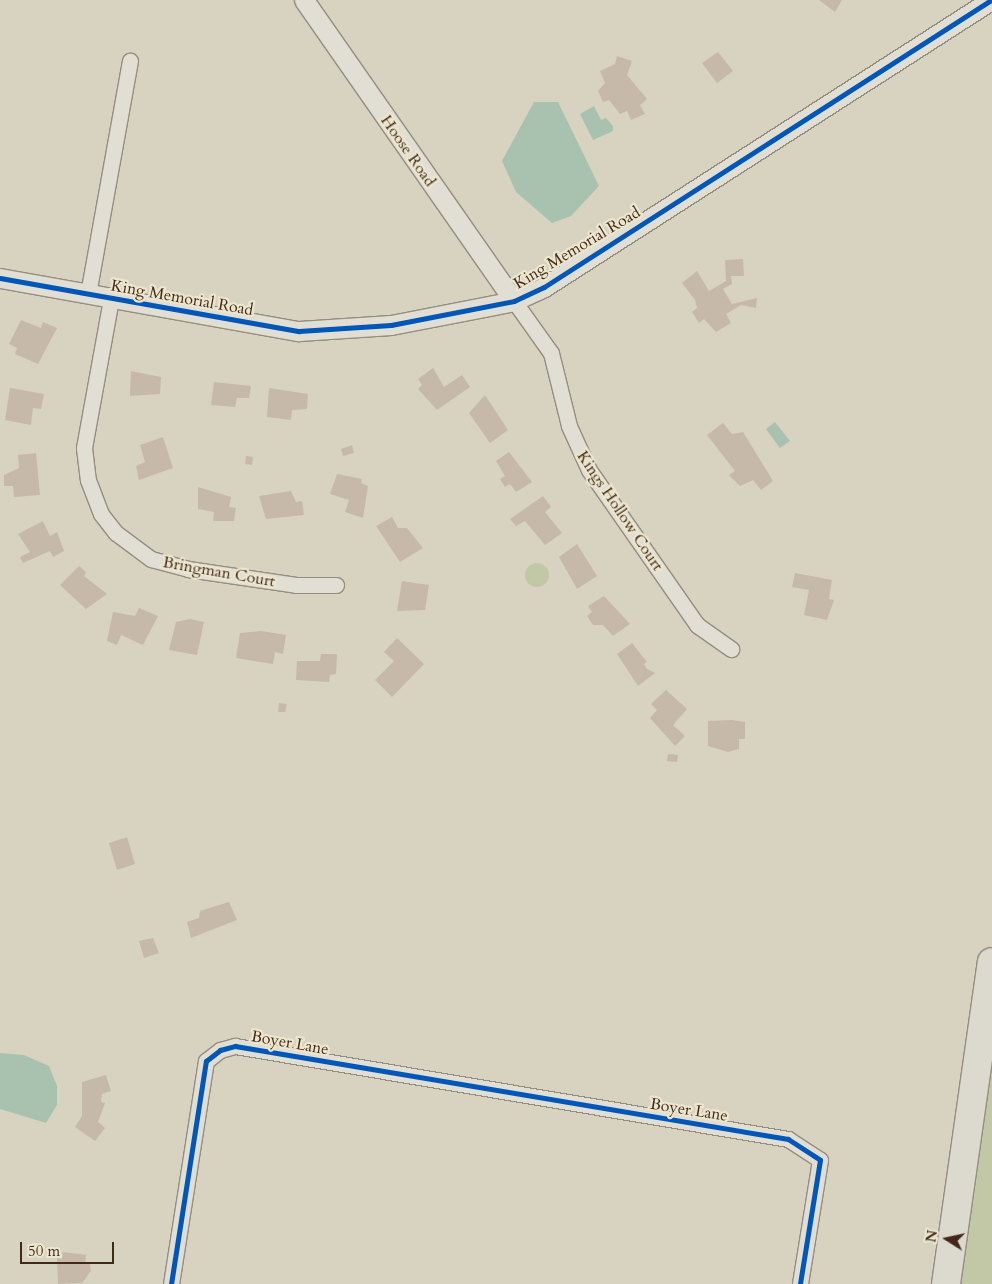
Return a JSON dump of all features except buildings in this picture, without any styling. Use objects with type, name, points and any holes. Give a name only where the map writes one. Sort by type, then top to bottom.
[{"type":"highway","points":[[946,1284],[992,962]]},
{"type":"street","name":"Hoose Road","points":[[304,0],[514,301]]},
{"type":"street","name":"King Memorial Road","points":[[0,278],[111,299],[299,330],[391,325],[514,301],[544,287],[991,0]]},
{"type":"street","points":[[88,294],[130,62]]},
{"type":"street","name":"Bringman Court","points":[[111,299],[84,448],[88,480],[101,514],[116,533],[151,559],[188,569],[296,586],[336,585]]},
{"type":"street","name":"Kings Hollow Court","points":[[514,301],[551,353],[569,426],[590,470],[696,624],[731,649]]},
{"type":"street","name":"Boyer Lane","points":[[171,1284],[206,1061],[220,1050],[235,1046],[788,1139],[820,1160],[800,1284]]},
{"type":"shaded area","points":[[534,102],[558,102],[599,186],[571,216],[552,223],[516,192],[502,161]]},
{"type":"shaded area","points":[[594,106],[601,120],[606,118],[613,126],[613,131],[593,140],[580,114]]},
{"type":"shaded area","points":[[775,422],[790,441],[780,448],[766,429]]},
{"type":"shaded area","points":[[537,563],[545,567],[549,575],[545,583],[537,587],[529,583],[525,575],[529,567]]},
{"type":"shaded area","points":[[992,1042],[992,1284],[956,1284]]},
{"type":"shaded area","points":[[0,1053],[24,1055],[49,1066],[57,1086],[57,1105],[46,1123],[0,1109]]},
{"type":"cycle path","points":[[0,278],[299,331],[391,325],[514,301],[544,287],[991,0]]},
{"type":"cycle path","points":[[171,1284],[206,1061],[220,1050],[235,1046],[788,1139],[820,1160],[800,1284]]}]
